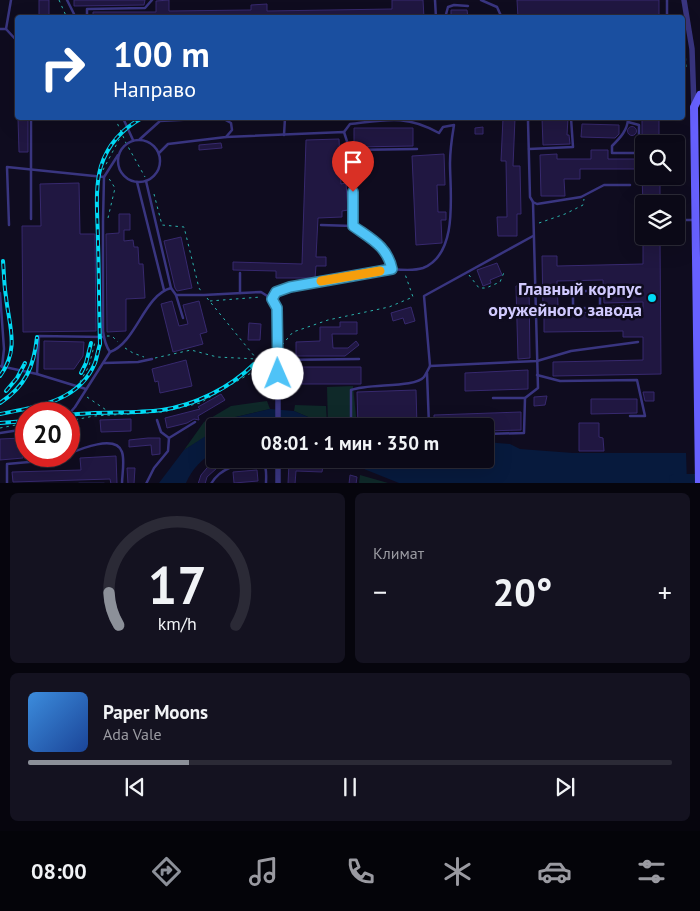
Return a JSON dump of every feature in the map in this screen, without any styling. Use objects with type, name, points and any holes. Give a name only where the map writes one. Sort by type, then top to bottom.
[{"type":"main road","points":[[699,483],[698,254],[696,220],[698,191],[694,122],[700,96]]},
{"type":"street","points":[[684,0],[692,49],[697,109]]},
{"type":"street","points":[[278,393],[278,418]]},
{"type":"street","points":[[278,468],[278,483]]},
{"type":"lane","points":[[6,29],[11,0]]},
{"type":"lane","points":[[67,0],[74,15]]},
{"type":"lane","points":[[87,15],[87,9],[145,8],[152,0]]},
{"type":"lane","points":[[436,0],[436,15]]},
{"type":"lane","points":[[481,0],[497,7],[501,15]]},
{"type":"lane","points":[[666,0],[667,15]]},
{"type":"lane","points":[[446,15],[448,7],[454,5],[468,6]]},
{"type":"lane","points":[[0,29],[6,29],[15,39]]},
{"type":"lane","points":[[31,120],[31,219]]},
{"type":"lane","points":[[124,120],[133,140]]},
{"type":"lane","points":[[140,139],[160,121],[180,120]]},
{"type":"lane","points":[[224,120],[231,123],[232,130],[226,137]]},
{"type":"lane","points":[[284,135],[285,120]]},
{"type":"lane","points":[[344,132],[350,124],[390,120]]},
{"type":"lane","points":[[272,299],[276,292],[290,287],[392,269],[422,268],[434,261],[447,240],[452,207],[450,162],[454,125],[443,127],[439,133],[423,124],[409,120]]},
{"type":"lane","points":[[493,398],[524,398],[538,388],[529,120]]},
{"type":"lane","points":[[529,149],[573,147],[571,120]]},
{"type":"lane","points":[[628,122],[639,125],[639,153],[612,152],[612,146],[622,136],[628,122]]},
{"type":"lane","points":[[159,154],[168,144],[226,137],[344,132]]},
{"type":"lane","points":[[344,132],[352,157],[353,226]]},
{"type":"lane","points":[[110,352],[104,343],[104,177],[118,155],[126,143],[133,140],[140,139],[151,142],[159,154],[160,165],[155,175],[147,181],[137,182],[128,179],[121,173],[118,155]]},
{"type":"lane","points":[[350,150],[417,149]]},
{"type":"lane","points":[[9,225],[7,167],[104,177]]},
{"type":"lane","points":[[147,181],[172,288],[183,318]]},
{"type":"lane","points":[[137,182],[164,290]]},
{"type":"lane","points":[[532,202],[537,204],[581,197],[604,185],[630,185]]},
{"type":"lane","points":[[685,220],[696,220]]},
{"type":"lane","points":[[321,225],[353,226],[381,246],[390,258],[392,269]]},
{"type":"lane","points":[[352,418],[351,390],[360,386],[415,383],[424,378],[430,366],[424,296],[534,236]]},
{"type":"lane","points":[[240,274],[240,293]]},
{"type":"lane","points":[[77,402],[110,352],[122,346],[156,297],[164,290],[172,288]]},
{"type":"lane","points":[[573,309],[573,292],[600,290],[600,308]]},
{"type":"lane","points":[[176,295],[261,292],[272,299],[277,308],[278,374]]},
{"type":"lane","points":[[0,293],[4,349],[1,366],[37,374],[86,389]]},
{"type":"lane","points":[[536,310],[639,306]]},
{"type":"lane","points":[[37,374],[39,336],[104,337]]},
{"type":"lane","points":[[430,366],[537,361],[571,351],[638,342]]},
{"type":"lane","points":[[103,363],[138,362],[152,359]]},
{"type":"lane","points":[[278,360],[359,359]]},
{"type":"lane","points":[[427,371],[429,418]]},
{"type":"lane","points":[[537,375],[560,381],[637,380],[645,416],[630,416]]},
{"type":"lane","points":[[278,384],[278,393]]},
{"type":"lane","points":[[494,434],[524,433],[524,398]]},
{"type":"lane","points":[[157,420],[161,432],[169,438]]},
{"type":"lane","points":[[169,438],[195,422]]},
{"type":"lane","points":[[0,433],[15,431]]},
{"type":"lane","points":[[146,483],[154,468],[168,452],[169,438]]},
{"type":"lane","points":[[80,450],[94,445],[115,444],[123,454],[122,483]]},
{"type":"lane","points":[[212,483],[224,470],[238,464],[259,462],[266,466],[266,483]]},
{"type":"lane","points":[[7,483],[7,464],[15,463]]},
{"type":"path","points":[[59,0],[66,15]]},
{"type":"path","points":[[116,120],[126,143],[152,188],[162,225],[184,227],[199,288],[264,368]]},
{"type":"path","points":[[103,233],[115,188]]},
{"type":"path","points":[[533,225],[565,214],[582,205],[586,195]]},
{"type":"path","points":[[80,419],[94,416],[163,412],[200,403],[256,370],[264,368],[293,332],[328,320],[389,307],[413,297],[404,270]]},
{"type":"path","points":[[467,272],[479,288],[486,288],[500,282],[505,270]]},
{"type":"path","points":[[209,301],[261,297]]},
{"type":"path","points":[[104,337],[112,336],[133,353],[152,359],[190,350],[217,357],[257,359]]},
{"type":"path","points":[[0,428],[15,425]]},
{"type":"green space","points":[[353,386],[356,418],[328,418],[327,387]]},
{"type":"green space","points":[[267,401],[270,409],[232,418],[211,418],[231,406]]},
{"type":"green space","points":[[295,405],[326,406],[327,418],[310,418],[294,411]]},
{"type":"green space","points":[[206,421],[206,437],[184,450]]},
{"type":"green space","points":[[360,475],[388,483],[359,483]]},
{"type":"water","points":[[270,409],[294,411],[310,418],[232,418]]},
{"type":"water","points":[[206,436],[206,457],[191,473],[186,483],[159,483],[184,450]]},
{"type":"water","points":[[494,443],[510,444],[520,449],[573,453],[686,453],[687,483],[399,483],[362,468],[494,468]]},
{"type":"building","points":[[39,0],[49,0],[49,15],[39,15]]},
{"type":"building","points":[[74,0],[145,0],[144,5],[74,6]]},
{"type":"building","points":[[169,0],[169,11],[251,10],[251,5],[267,4],[267,11],[392,9],[392,0],[423,0],[424,15],[93,15],[93,12],[156,12],[156,1]]},
{"type":"building","points":[[517,0],[659,0],[659,15],[518,15]]},
{"type":"building","points":[[451,10],[467,10],[468,15],[451,15]]},
{"type":"building","points":[[18,120],[28,120],[28,152],[19,152]]},
{"type":"building","points":[[503,120],[515,120],[513,166],[520,166],[521,214],[517,214],[517,236],[498,236],[497,217],[507,217],[506,161],[501,161]]},
{"type":"building","points":[[542,120],[568,120],[567,135],[569,135],[570,144],[543,145]]},
{"type":"building","points":[[642,120],[659,120],[659,135],[642,135]]},
{"type":"building","points":[[582,124],[619,125],[619,134],[615,138],[581,137]]},
{"type":"building","points":[[483,127],[483,134],[475,134],[475,128]]},
{"type":"building","points":[[632,127],[636,131],[632,135],[628,131]]},
{"type":"building","points":[[354,128],[413,128],[413,146],[354,147]]},
{"type":"building","points":[[339,139],[341,184],[346,183],[348,210],[342,211],[342,217],[318,218],[316,257],[326,257],[326,266],[316,266],[315,278],[276,278],[276,271],[233,270],[233,262],[302,264],[306,140]]},
{"type":"building","points":[[221,143],[222,148],[199,150],[199,145]]},
{"type":"building","points":[[591,150],[608,150],[608,159],[635,159],[635,169],[580,169],[580,179],[564,179],[565,196],[541,196],[540,155],[557,154],[557,159],[591,159]]},
{"type":"building","points":[[444,154],[445,185],[437,185],[438,212],[446,212],[446,220],[441,220],[442,243],[416,245],[412,156]]},
{"type":"building","points":[[79,183],[80,234],[95,234],[96,331],[23,332],[22,226],[41,226],[40,184]]},
{"type":"building","points":[[642,185],[660,185],[660,195],[643,195]]},
{"type":"building","points":[[119,214],[130,214],[130,230],[124,230],[124,241],[133,240],[134,247],[138,247],[139,264],[143,264],[145,298],[126,299],[126,331],[107,332],[106,234],[119,233]]},
{"type":"building","points":[[181,237],[192,288],[177,291],[164,241]]},
{"type":"building","points":[[643,245],[660,245],[661,374],[553,376],[553,362],[643,360],[643,337],[623,337],[623,331],[544,332],[544,313],[643,312],[643,302],[604,303],[603,280],[557,281],[558,306],[543,307],[542,256],[557,256],[557,266],[643,264]]},
{"type":"building","points":[[497,263],[502,275],[490,280],[491,283],[483,286],[477,270]]},
{"type":"building","points":[[529,285],[530,358],[518,359],[516,286]]},
{"type":"building","points":[[172,301],[179,326],[188,324],[183,305],[199,301],[207,332],[200,334],[203,344],[173,352],[161,304]]},
{"type":"building","points":[[411,307],[415,321],[405,324],[403,318],[393,321],[391,313]]},
{"type":"building","points":[[340,322],[357,322],[357,334],[332,334],[333,348],[348,348],[356,341],[359,345],[345,356],[296,356],[296,342],[320,341],[320,327],[340,327]]},
{"type":"building","points":[[249,323],[261,324],[260,340],[248,340]]},
{"type":"building","points":[[44,341],[84,342],[83,356],[74,369],[44,369]]},
{"type":"building","points":[[186,360],[192,386],[160,393],[158,381],[155,382],[152,369]]},
{"type":"building","points":[[301,367],[361,367],[361,384],[281,384],[278,381],[275,384],[261,384],[261,373],[275,374],[278,377],[281,374],[301,374]]},
{"type":"building","points":[[528,370],[528,389],[465,391],[465,373]]},
{"type":"building","points":[[416,390],[417,418],[358,418],[357,392]]},
{"type":"building","points":[[643,392],[654,392],[654,401],[645,401]]},
{"type":"building","points":[[221,394],[225,400],[198,416],[199,420],[194,419],[187,423],[167,428],[165,418],[200,409],[198,407]]},
{"type":"building","points":[[547,396],[545,405],[534,406],[534,397]]},
{"type":"building","points":[[591,399],[637,399],[637,413],[591,414]]},
{"type":"building","points":[[521,412],[521,430],[494,431],[494,418],[434,418],[434,415]]},
{"type":"building","points":[[131,419],[131,431],[101,432],[100,420]]},
{"type":"building","points":[[579,423],[599,423],[599,437],[603,438],[604,451],[579,451]]},
{"type":"building","points":[[15,438],[15,459],[0,460],[0,439]]},
{"type":"building","points":[[160,438],[160,454],[152,455],[151,445],[129,447],[129,440]]},
{"type":"building","points":[[116,456],[117,483],[111,483],[110,479],[13,482],[12,472],[81,470],[80,458]]},
{"type":"building","points":[[127,468],[135,468],[134,483],[128,483]]},
{"type":"building","points":[[207,468],[217,468],[207,477],[205,483],[198,483],[201,475]]},
{"type":"building","points":[[289,468],[323,468],[322,472],[296,471],[295,483],[288,483]]},
{"type":"building","points":[[257,470],[258,481],[234,483],[233,472]]},
{"type":"building","points":[[350,475],[357,477],[356,483],[349,483]]},
{"type":"waterway","points":[[674,479],[700,479]]},
{"type":"railway","points":[[0,414],[28,409],[55,401],[78,386],[88,376],[95,363],[100,344],[97,204],[99,175],[104,158],[112,144],[122,132],[139,120]]},
{"type":"railway","points":[[0,376],[10,356],[12,337],[5,292],[3,261]]},
{"type":"railway","points":[[0,403],[16,390],[27,374],[34,357],[37,337]]},
{"type":"railway","points":[[81,373],[86,363],[91,343]]},
{"type":"railway","points":[[6,391],[17,378],[25,363]]},
{"type":"railway","points":[[80,414],[174,408],[199,400],[223,388],[245,373],[254,364]]},
{"type":"railway","points":[[0,423],[15,422]]},
{"type":"slow traffic","points":[[321,281],[380,271]]},
{"type":"place","name":"Главный корпус оружейного завода","points":[[652,298]]},
{"type":"route","points":[[278,374],[277,308],[272,299],[276,292],[290,287],[392,269],[390,258],[381,246],[353,226],[353,192]]}]
